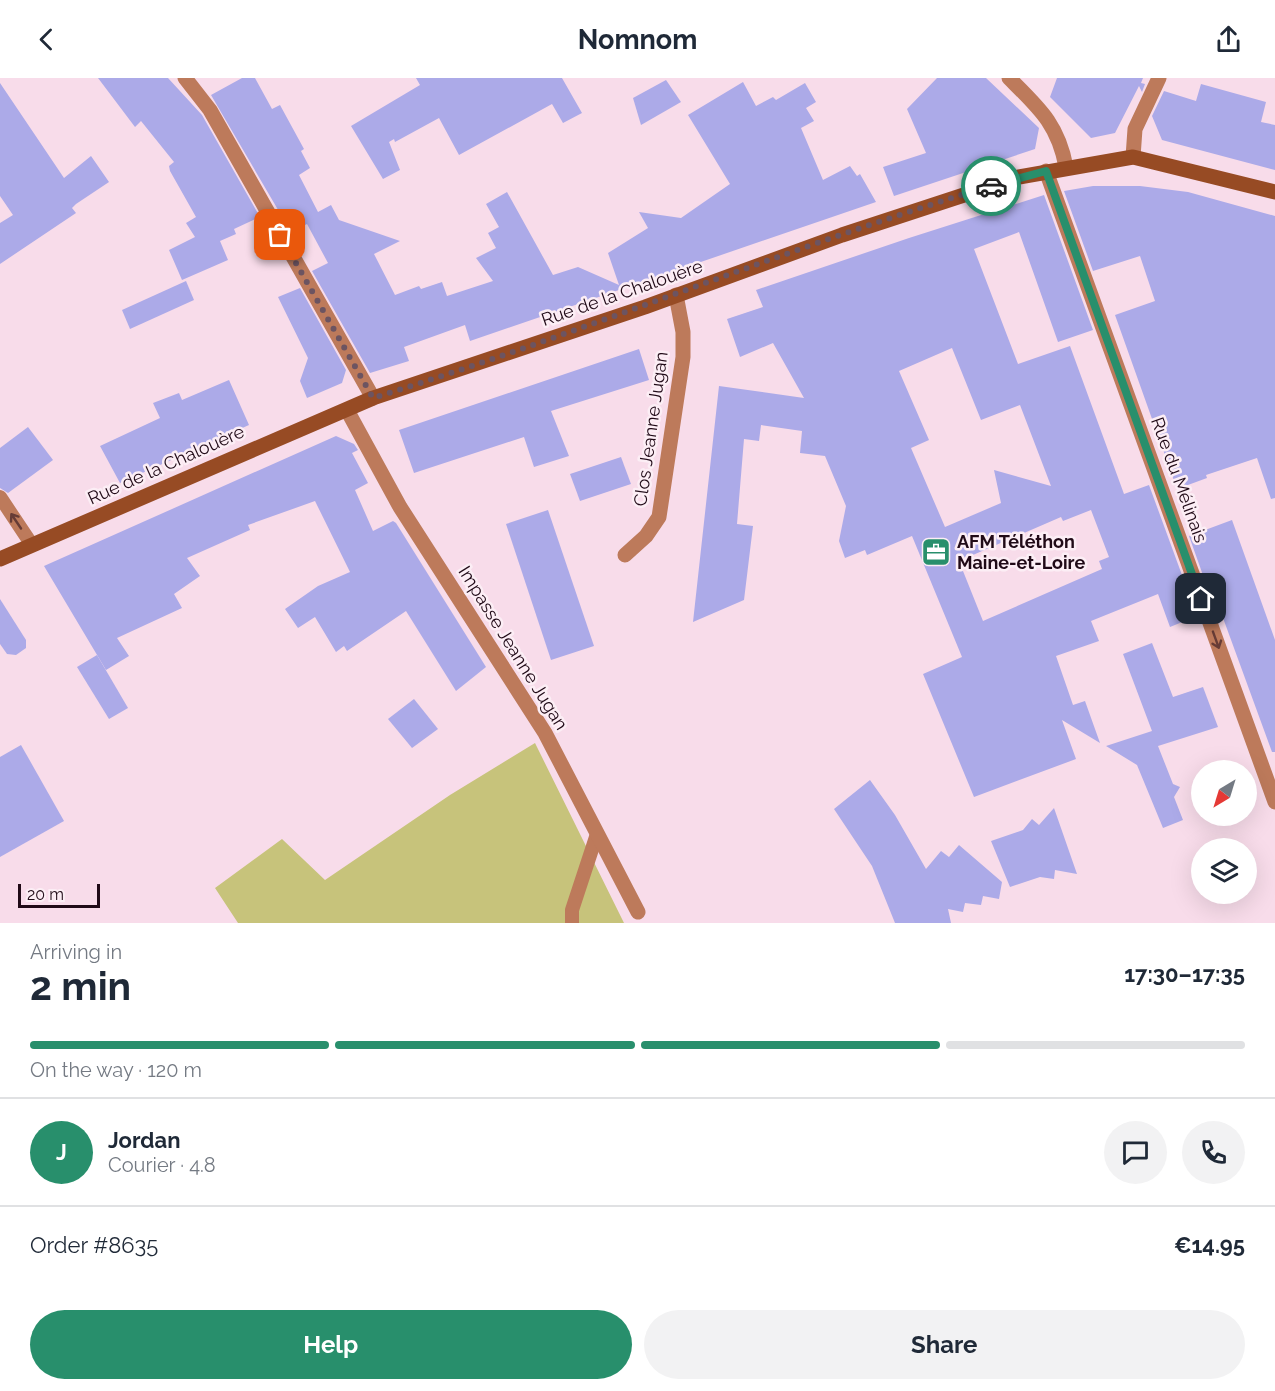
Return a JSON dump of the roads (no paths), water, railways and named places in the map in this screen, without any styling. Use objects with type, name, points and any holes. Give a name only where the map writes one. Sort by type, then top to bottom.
[{"type":"street","points":[[184,78],[210,110],[373,398]]},
{"type":"street","points":[[1009,78],[1052,123],[1063,147],[1066,167]]},
{"type":"street","points":[[1133,157],[1135,129],[1159,78]]},
{"type":"street","name":"Rue de la Chalouère","points":[[0,559],[317,420],[373,398],[987,187],[1046,171],[1133,157],[1275,192]]},
{"type":"street","name":"Rue du Mélinais","points":[[1046,171],[1275,802]]},
{"type":"street","name":"Clos Jeanne Jugan","points":[[625,555],[646,536],[659,517],[683,357],[683,332],[676,295]]},
{"type":"street","name":"Impasse Jeanne Jugan","points":[[347,410],[400,507],[545,733],[641,918]]},
{"type":"lane","points":[[0,497],[32,545]]},
{"type":"lane","points":[[572,923],[572,910],[597,834]]},
{"type":"place","name":"AFM Téléthon Maine-et-Loire","points":[[936,552]]}]
